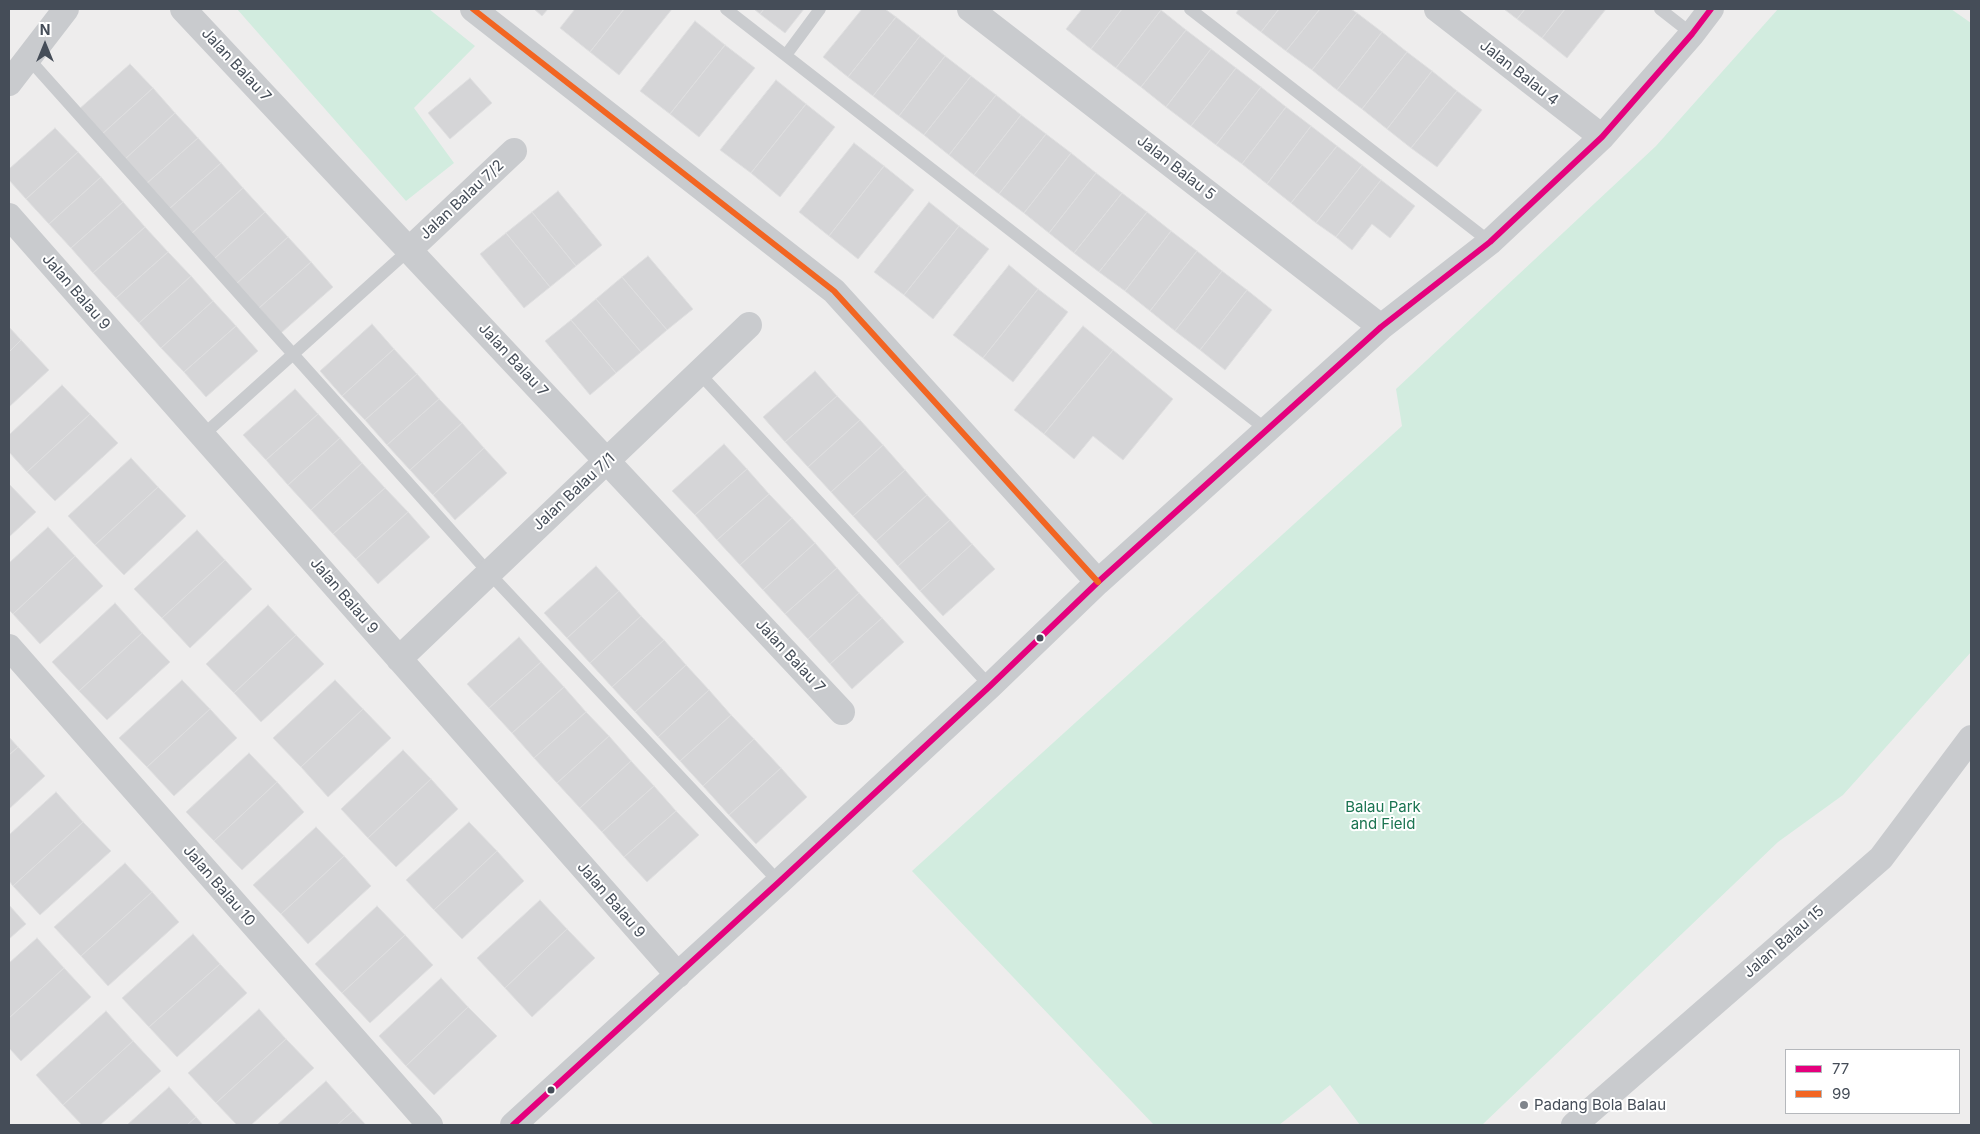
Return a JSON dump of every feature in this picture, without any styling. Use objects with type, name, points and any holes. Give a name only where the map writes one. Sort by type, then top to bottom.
[{"type":"street","points":[[9,83],[66,9]]},
{"type":"street","name":"Jalan Balau 7","points":[[183,9],[842,712]]},
{"type":"street","points":[[473,9],[834,291],[1098,582]]},
{"type":"street","name":"Jalan Balau 5","points":[[970,9],[1381,327]]},
{"type":"street","name":"Jalan Balau 4","points":[[1437,9],[1602,137]]},
{"type":"street","points":[[513,1125],[779,882],[990,686],[1098,582],[1381,327],[1490,242],[1602,137],[1692,34],[1711,9]]},
{"type":"street","name":"Jalan Balau 7/2","points":[[410,249],[514,151]]},
{"type":"street","name":"Jalan Balau 9","points":[[9,216],[678,975]]},
{"type":"street","name":"Jalan Balau 7/1","points":[[399,659],[749,325]]},
{"type":"street","name":"Jalan Balau 10","points":[[9,647],[430,1125]]},
{"type":"street","name":"Jalan Balau 15","points":[[1574,1125],[1881,858],[1971,738]]},
{"type":"lane","points":[[726,9],[1267,430]]},
{"type":"lane","points":[[786,55],[820,9]]},
{"type":"lane","points":[[1190,9],[1490,242]]},
{"type":"lane","points":[[1660,9],[1692,34]]},
{"type":"lane","points":[[28,58],[489,573],[779,882]]},
{"type":"lane","points":[[202,436],[410,249]]},
{"type":"lane","points":[[699,373],[990,686]]},
{"type":"green space","points":[[237,9],[429,9],[475,46],[414,108],[454,163],[406,201]]},
{"type":"green space","name":"Balau Park and Field","points":[[1778,9],[1951,9],[1971,23],[1971,652],[1843,795],[1778,842],[1482,1125],[1360,1125],[1330,1085],[1279,1125],[1154,1125],[912,871],[1402,426],[1396,389],[1656,146]]},
{"type":"building","points":[[534,9],[548,9],[542,16]]},
{"type":"building","points":[[575,9],[624,9],[590,52],[560,28]]},
{"type":"building","points":[[624,9],[672,9],[619,75],[590,52]]},
{"type":"building","points":[[754,9],[764,9],[760,14]]},
{"type":"building","points":[[764,9],[804,9],[785,33],[760,14]]},
{"type":"building","points":[[862,9],[885,9],[896,17],[848,77],[823,57]]},
{"type":"building","points":[[1082,9],[1122,9],[1091,49],[1066,29]]},
{"type":"building","points":[[1122,9],[1161,10],[1116,68],[1091,49]]},
{"type":"building","points":[[1239,9],[1279,9],[1261,32],[1236,13]]},
{"type":"building","points":[[1279,9],[1320,9],[1286,51],[1261,32]]},
{"type":"building","points":[[1320,9],[1351,9],[1357,13],[1312,70],[1286,51]]},
{"type":"building","points":[[1504,9],[1525,9],[1517,19]]},
{"type":"building","points":[[1525,9],[1565,9],[1542,38],[1517,19]]},
{"type":"building","points":[[1565,9],[1606,9],[1567,58],[1542,38]]},
{"type":"building","points":[[1161,10],[1186,30],[1141,87],[1116,68]]},
{"type":"building","points":[[1357,13],[1382,32],[1337,90],[1312,70]]},
{"type":"building","points":[[896,17],[920,36],[873,96],[848,77]]},
{"type":"building","points":[[695,21],[725,45],[670,114],[640,91]]},
{"type":"building","points":[[1186,30],[1211,49],[1166,107],[1141,87]]},
{"type":"building","points":[[1382,32],[1407,52],[1362,109],[1337,90]]},
{"type":"building","points":[[920,36],[945,56],[899,116],[873,96]]},
{"type":"building","points":[[725,45],[755,68],[699,137],[670,114]]},
{"type":"building","points":[[1211,49],[1236,68],[1191,126],[1166,107]]},
{"type":"building","points":[[1407,52],[1432,71],[1387,129],[1362,109]]},
{"type":"building","points":[[945,56],[971,76],[924,135],[899,116]]},
{"type":"building","points":[[130,64],[153,88],[101,135],[78,110]]},
{"type":"building","points":[[1236,68],[1261,87],[1216,145],[1191,126]]},
{"type":"building","points":[[1432,71],[1457,91],[1411,148],[1387,129]]},
{"type":"building","points":[[971,76],[996,95],[949,155],[924,135]]},
{"type":"building","points":[[470,78],[492,103],[450,139],[428,113]]},
{"type":"building","points":[[776,80],[806,104],[751,173],[720,150]]},
{"type":"building","points":[[1261,87],[1286,107],[1242,164],[1216,145]]},
{"type":"building","points":[[153,88],[175,113],[124,160],[101,135]]},
{"type":"building","points":[[1457,91],[1482,110],[1437,167],[1411,148]]},
{"type":"building","points":[[996,95],[1021,115],[974,175],[949,155]]},
{"type":"building","points":[[806,104],[835,127],[780,197],[751,173]]},
{"type":"building","points":[[1286,107],[1311,126],[1267,184],[1242,164]]},
{"type":"building","points":[[175,113],[198,138],[146,184],[124,160]]},
{"type":"building","points":[[1021,115],[1046,134],[999,194],[974,175]]},
{"type":"building","points":[[1311,126],[1337,146],[1291,203],[1267,184]]},
{"type":"building","points":[[55,128],[78,152],[26,199],[9,180],[9,169]]},
{"type":"building","points":[[1046,134],[1071,153],[1024,213],[999,194]]},
{"type":"building","points":[[198,138],[221,163],[169,209],[146,184]]},
{"type":"building","points":[[854,143],[884,166],[829,236],[799,212]]},
{"type":"building","points":[[1337,146],[1362,165],[1316,223],[1291,203]]},
{"type":"building","points":[[78,152],[101,177],[49,224],[26,199]]},
{"type":"building","points":[[1071,153],[1096,173],[1049,233],[1024,213]]},
{"type":"building","points":[[221,163],[243,188],[191,234],[169,209]]},
{"type":"building","points":[[1362,165],[1381,180],[1336,237],[1316,223]]},
{"type":"building","points":[[884,166],[914,190],[858,259],[829,236]]},
{"type":"building","points":[[1096,173],[1122,193],[1074,253],[1049,233]]},
{"type":"building","points":[[101,177],[123,202],[71,248],[49,224]]},
{"type":"building","points":[[1381,180],[1415,206],[1390,238],[1372,224],[1352,250],[1336,237]]},
{"type":"building","points":[[243,188],[265,212],[214,259],[191,234]]},
{"type":"building","points":[[558,191],[602,245],[576,266],[532,212]]},
{"type":"building","points":[[1122,193],[1147,212],[1099,272],[1074,253]]},
{"type":"building","points":[[123,202],[145,227],[93,273],[71,248]]},
{"type":"building","points":[[929,202],[959,226],[904,295],[874,272]]},
{"type":"building","points":[[265,212],[288,237],[236,284],[214,259]]},
{"type":"building","points":[[532,212],[576,266],[550,287],[506,233]]},
{"type":"building","points":[[1147,212],[1171,231],[1125,291],[1099,272]]},
{"type":"building","points":[[959,226],[989,249],[933,319],[904,295]]},
{"type":"building","points":[[145,227],[168,252],[116,298],[93,273]]},
{"type":"building","points":[[1171,231],[1197,251],[1150,311],[1125,291]]},
{"type":"building","points":[[506,233],[550,287],[524,308],[480,254]]},
{"type":"building","points":[[288,237],[311,262],[259,308],[236,284]]},
{"type":"building","points":[[1197,251],[1222,271],[1175,331],[1150,311]]},
{"type":"building","points":[[168,252],[191,276],[139,323],[116,298]]},
{"type":"building","points":[[648,256],[693,309],[667,330],[622,277]]},
{"type":"building","points":[[311,262],[333,287],[281,333],[259,308]]},
{"type":"building","points":[[1009,265],[1038,289],[983,358],[953,335]]},
{"type":"building","points":[[1222,271],[1247,290],[1200,350],[1175,331]]},
{"type":"building","points":[[191,276],[213,301],[161,348],[139,323]]},
{"type":"building","points":[[622,277],[667,330],[641,352],[596,299]]},
{"type":"building","points":[[1038,289],[1068,312],[1013,382],[983,358]]},
{"type":"building","points":[[1247,290],[1272,310],[1225,370],[1200,350]]},
{"type":"building","points":[[596,299],[641,352],[616,373],[571,320]]},
{"type":"building","points":[[213,301],[236,326],[184,372],[161,348]]},
{"type":"building","points":[[571,320],[616,373],[590,395],[545,341]]},
{"type":"building","points":[[372,324],[394,349],[342,396],[320,371]]},
{"type":"building","points":[[236,326],[258,351],[206,397],[184,372]]},
{"type":"building","points":[[1083,326],[1113,350],[1044,434],[1014,410]]},
{"type":"building","points":[[9,327],[21,340],[9,352]]},
{"type":"building","points":[[21,340],[49,370],[9,407],[9,352]]},
{"type":"building","points":[[394,349],[417,374],[365,420],[342,396]]},
{"type":"building","points":[[1113,350],[1173,399],[1123,460],[1093,436],[1074,459],[1044,434]]},
{"type":"building","points":[[815,371],[837,396],[785,442],[763,417]]},
{"type":"building","points":[[417,374],[439,399],[387,445],[365,420]]},
{"type":"building","points":[[62,385],[90,414],[27,472],[9,452],[9,435]]},
{"type":"building","points":[[295,389],[318,414],[266,460],[243,435]]},
{"type":"building","points":[[837,396],[860,420],[808,467],[785,442]]},
{"type":"building","points":[[439,399],[462,423],[410,470],[387,445]]},
{"type":"building","points":[[90,414],[118,443],[55,501],[27,472]]},
{"type":"building","points":[[318,414],[340,438],[288,485],[266,460]]},
{"type":"building","points":[[860,420],[883,445],[831,492],[808,467]]},
{"type":"building","points":[[462,423],[484,448],[433,495],[410,470]]},
{"type":"building","points":[[340,438],[362,463],[311,510],[288,485]]},
{"type":"building","points":[[724,444],[747,469],[695,515],[672,491]]},
{"type":"building","points":[[883,445],[905,470],[853,516],[831,492]]},
{"type":"building","points":[[484,448],[507,473],[455,520],[433,495]]},
{"type":"building","points":[[131,458],[158,487],[95,545],[68,516]]},
{"type":"building","points":[[362,463],[385,488],[333,534],[311,510]]},
{"type":"building","points":[[747,469],[769,494],[717,540],[695,515]]},
{"type":"building","points":[[905,470],[927,495],[876,541],[853,516]]},
{"type":"building","points":[[9,484],[36,512],[9,537]]},
{"type":"building","points":[[158,487],[186,516],[124,575],[95,545]]},
{"type":"building","points":[[385,488],[408,512],[356,559],[333,534]]},
{"type":"building","points":[[769,494],[792,518],[740,565],[717,540]]},
{"type":"building","points":[[927,495],[950,520],[898,566],[876,541]]},
{"type":"building","points":[[408,512],[430,537],[378,584],[356,559]]},
{"type":"building","points":[[792,518],[815,543],[763,590],[740,565]]},
{"type":"building","points":[[950,520],[972,544],[920,591],[898,566]]},
{"type":"building","points":[[48,527],[75,556],[13,614],[9,610],[9,563]]},
{"type":"building","points":[[197,530],[225,560],[162,618],[134,589]]},
{"type":"building","points":[[815,543],[837,568],[785,614],[763,590]]},
{"type":"building","points":[[972,544],[995,569],[943,616],[920,591]]},
{"type":"building","points":[[75,556],[103,586],[40,644],[13,614]]},
{"type":"building","points":[[225,560],[252,589],[190,648],[162,618]]},
{"type":"building","points":[[596,566],[619,591],[567,638],[544,613]]},
{"type":"building","points":[[837,568],[859,593],[808,639],[785,614]]},
{"type":"building","points":[[619,591],[641,616],[590,663],[567,638]]},
{"type":"building","points":[[859,593],[882,618],[830,664],[808,639]]},
{"type":"building","points":[[115,603],[142,633],[79,691],[52,662]]},
{"type":"building","points":[[268,605],[296,635],[234,693],[206,664]]},
{"type":"building","points":[[641,616],[664,640],[612,687],[590,663]]},
{"type":"building","points":[[882,618],[904,642],[852,689],[830,664]]},
{"type":"building","points":[[142,633],[170,662],[107,720],[79,691]]},
{"type":"building","points":[[296,635],[324,664],[261,722],[234,693]]},
{"type":"building","points":[[519,637],[541,662],[489,708],[467,684]]},
{"type":"building","points":[[664,640],[686,665],[635,712],[612,687]]},
{"type":"building","points":[[541,662],[564,687],[512,733],[489,708]]},
{"type":"building","points":[[686,665],[709,690],[658,737],[635,712]]},
{"type":"building","points":[[182,680],[210,709],[147,767],[119,738]]},
{"type":"building","points":[[335,680],[363,709],[301,767],[273,738]]},
{"type":"building","points":[[564,687],[586,712],[534,758],[512,733]]},
{"type":"building","points":[[709,690],[731,715],[680,761],[658,737]]},
{"type":"building","points":[[210,709],[237,738],[174,796],[147,767]]},
{"type":"building","points":[[363,709],[391,738],[328,797],[301,767]]},
{"type":"building","points":[[586,712],[609,736],[557,783],[534,758]]},
{"type":"building","points":[[731,715],[754,739],[703,786],[680,761]]},
{"type":"building","points":[[609,736],[631,761],[580,808],[557,783]]},
{"type":"building","points":[[9,737],[18,747],[9,755]]},
{"type":"building","points":[[754,739],[781,768],[729,815],[703,786]]},
{"type":"building","points":[[18,747],[45,776],[9,809],[9,755]]},
{"type":"building","points":[[403,750],[431,779],[368,838],[341,809]]},
{"type":"building","points":[[249,753],[277,782],[214,841],[186,812]]},
{"type":"building","points":[[631,761],[654,786],[602,832],[580,808]]},
{"type":"building","points":[[781,768],[807,797],[756,844],[729,815]]},
{"type":"building","points":[[431,779],[458,809],[396,867],[368,838]]},
{"type":"building","points":[[277,782],[304,812],[242,870],[214,841]]},
{"type":"building","points":[[654,786],[676,811],[624,857],[602,832]]},
{"type":"building","points":[[56,792],[83,822],[13,886],[9,881],[9,835]]},
{"type":"building","points":[[676,811],[699,835],[647,882],[624,857]]},
{"type":"building","points":[[83,822],[111,851],[40,915],[13,886]]},
{"type":"building","points":[[469,822],[497,851],[434,910],[406,880]]},
{"type":"building","points":[[316,827],[344,856],[281,914],[253,885]]},
{"type":"building","points":[[497,851],[524,881],[462,939],[434,910]]},
{"type":"building","points":[[344,856],[371,886],[308,944],[281,914]]},
{"type":"building","points":[[125,863],[152,892],[81,956],[54,927]]},
{"type":"building","points":[[152,892],[179,922],[108,986],[81,956]]},
{"type":"building","points":[[540,900],[567,929],[505,988],[477,958]]},
{"type":"building","points":[[9,905],[26,924],[9,939]]},
{"type":"building","points":[[377,906],[405,935],[342,993],[315,964]]},
{"type":"building","points":[[567,929],[595,958],[532,1017],[505,988]]},
{"type":"building","points":[[193,934],[220,964],[149,1027],[122,998]]},
{"type":"building","points":[[405,935],[433,965],[370,1023],[342,993]]},
{"type":"building","points":[[37,938],[64,968],[9,1018],[9,963]]},
{"type":"building","points":[[220,964],[247,993],[177,1057],[149,1027]]},
{"type":"building","points":[[64,968],[91,997],[21,1061],[9,1048],[9,1018]]},
{"type":"building","points":[[441,978],[468,1007],[406,1066],[379,1036]]},
{"type":"building","points":[[468,1007],[497,1036],[434,1095],[406,1066]]},
{"type":"building","points":[[259,1009],[286,1039],[216,1103],[188,1073]]},
{"type":"building","points":[[106,1011],[133,1041],[63,1105],[36,1075]]},
{"type":"building","points":[[286,1039],[314,1068],[251,1125],[237,1125],[216,1103]]},
{"type":"building","points":[[133,1041],[161,1071],[100,1125],[82,1125],[63,1105]]},
{"type":"building","points":[[326,1081],[353,1111],[337,1125],[277,1125]]},
{"type":"building","points":[[169,1087],[196,1117],[187,1125],[127,1125]]},
{"type":"building","points":[[353,1111],[366,1125],[337,1125]]},
{"type":"building","points":[[196,1117],[203,1125],[187,1125]]},
{"type":"transit line","name":"99","points":[[473,9],[834,291],[1098,582]]},
{"type":"transit line","name":"77","points":[[513,1125],[779,882],[990,686],[1098,582],[1381,327],[1490,242],[1602,137],[1692,34],[1711,9]]},
{"type":"place","name":"Padang Bola Balau","points":[[1524,1105]]}]
